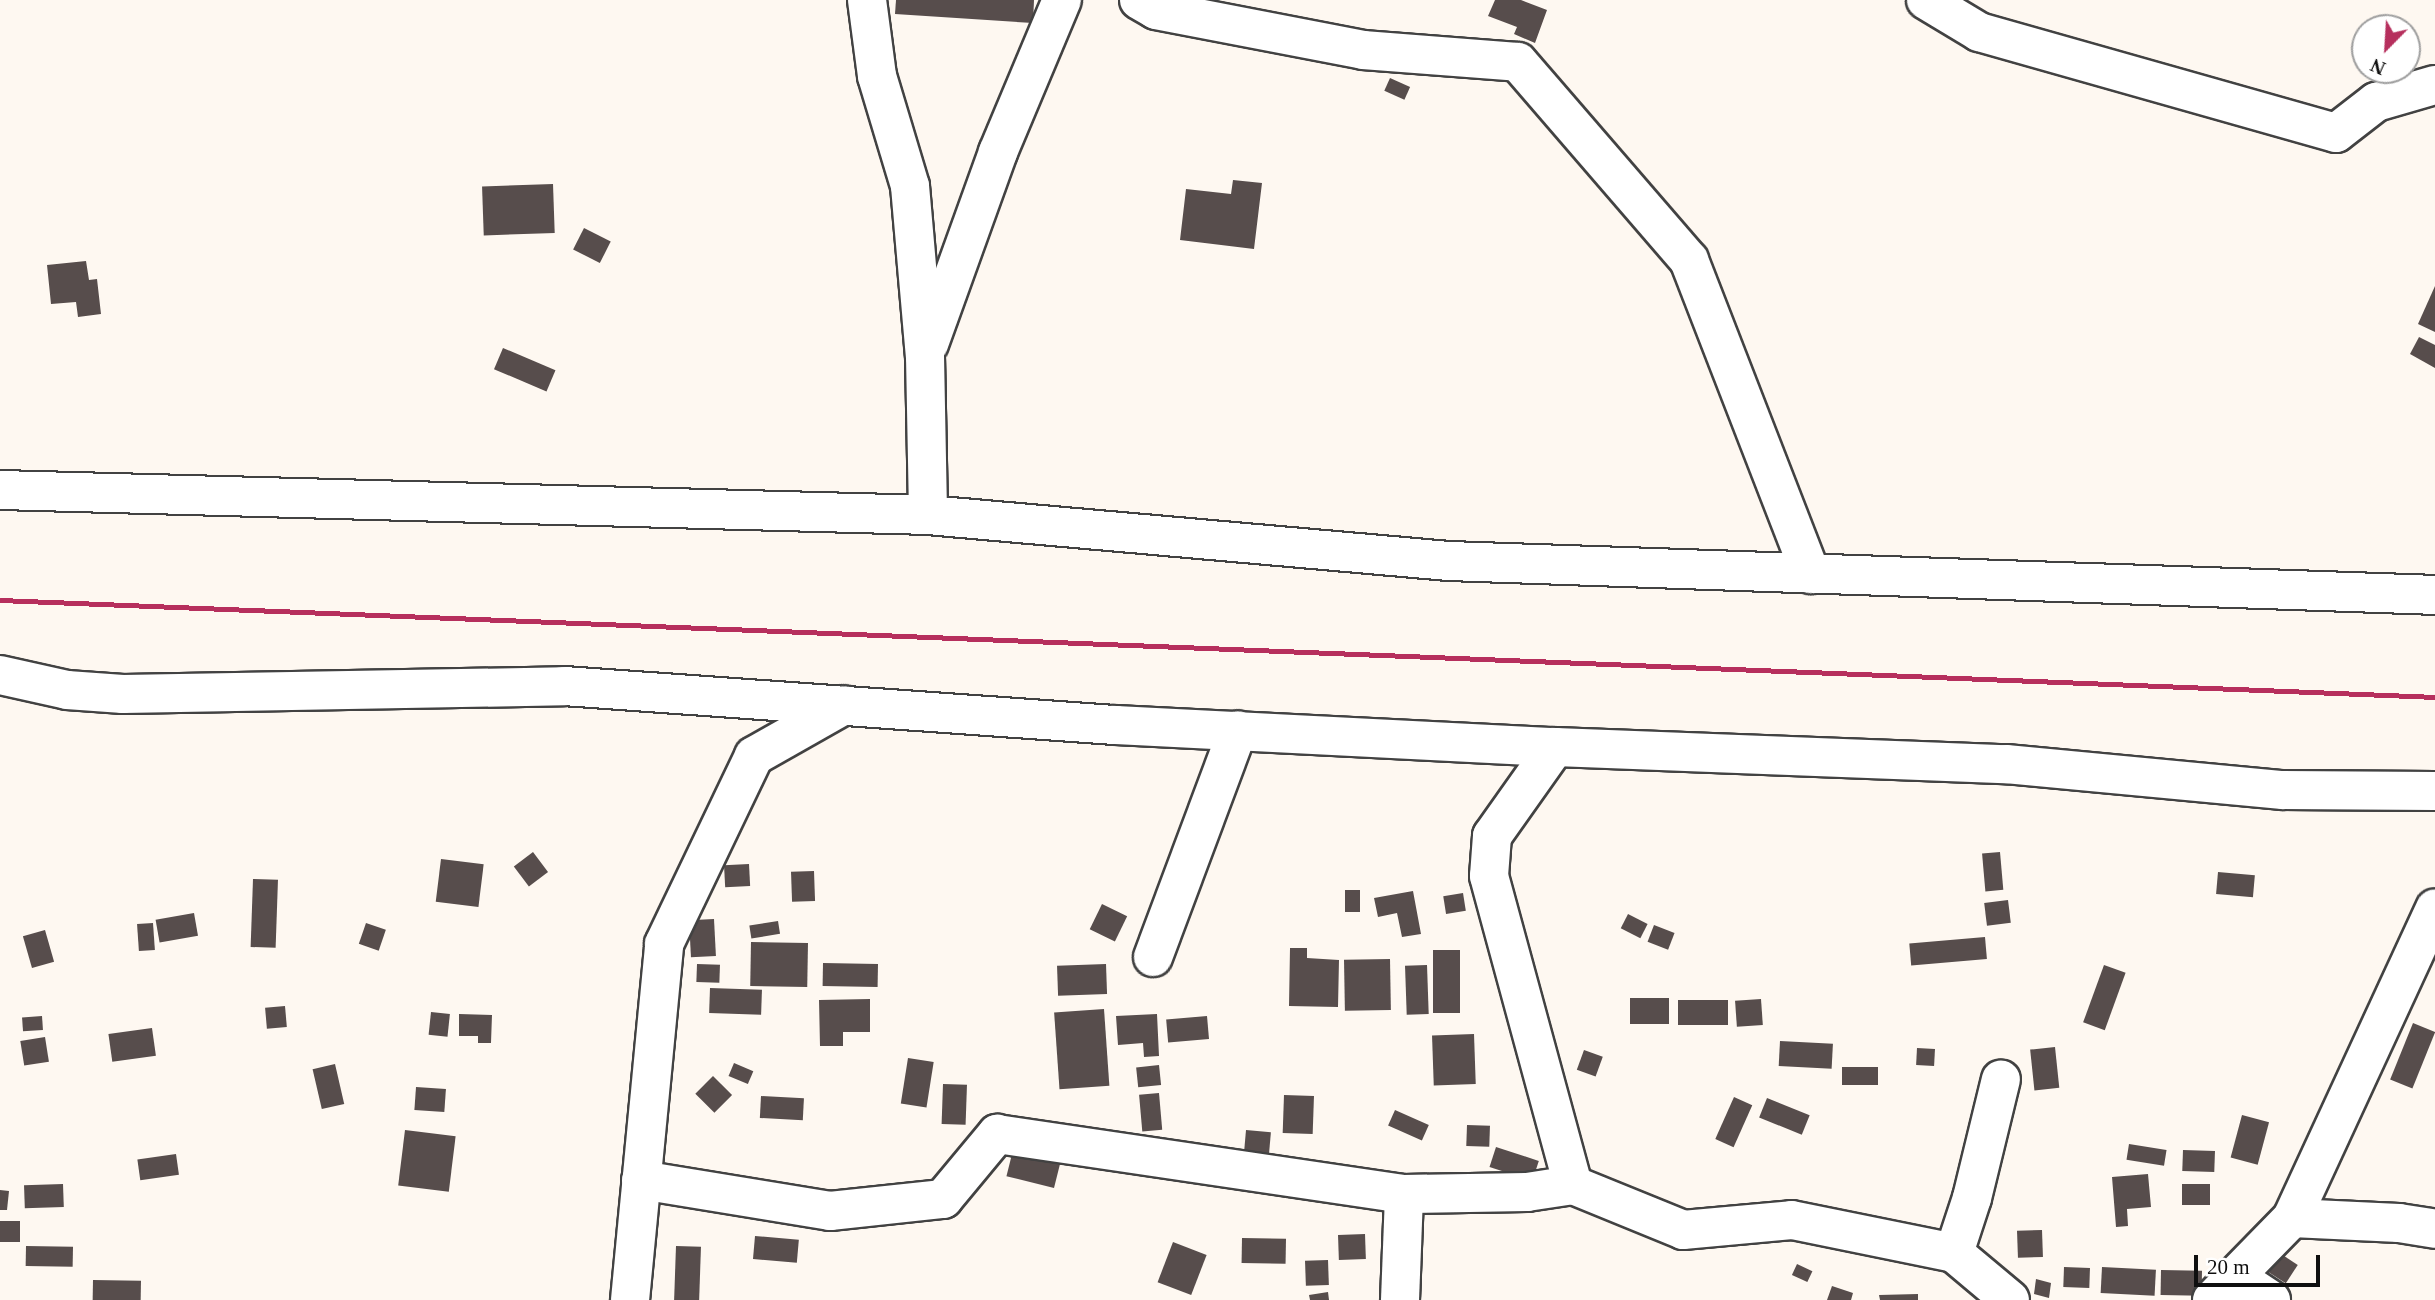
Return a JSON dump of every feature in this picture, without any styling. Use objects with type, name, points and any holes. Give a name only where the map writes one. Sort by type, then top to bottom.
[{"type":"street","points":[[867,0],[877,76],[911,186],[925,356],[928,515]]},
{"type":"street","points":[[925,356],[998,152],[1062,0]]},
{"type":"street","points":[[1139,0],[1156,10],[1363,50],[1518,62],[1689,260],[1811,574]]},
{"type":"street","points":[[1926,0],[1979,32],[2336,133],[2376,102],[2435,85]]},
{"type":"street","points":[[0,490],[928,515],[1449,561],[2435,595]]},
{"type":"street","points":[[0,675],[66,690],[123,694],[564,686],[1115,725],[1555,747],[2006,764],[2283,790],[2435,791]]},
{"type":"street","points":[[630,1300],[664,944],[754,756],[844,705]]},
{"type":"street","points":[[1153,957],[1238,730]]},
{"type":"street","points":[[1555,747],[1492,836],[1489,876],[1573,1185]]},
{"type":"street","points":[[2271,1300],[2224,1288],[2292,1218],[2435,908]]},
{"type":"street","points":[[1954,1253],[1972,1198],[2001,1079]]},
{"type":"street","points":[[641,1180],[831,1211],[943,1199],[997,1134],[1404,1194],[1527,1192],[1573,1185],[1684,1230],[1792,1220],[1954,1253],[2010,1300]]},
{"type":"street","points":[[1400,1300],[1404,1194]]},
{"type":"street","points":[[2292,1218],[2399,1223],[2435,1229]]},
{"type":"building","points":[[896,0],[1034,0],[1033,23],[895,14]]},
{"type":"building","points":[[1495,0],[1521,0],[1547,10],[1535,43],[1514,34],[1517,27],[1488,16]]},
{"type":"building","points":[[1390,78],[1410,87],[1404,100],[1384,91]]},
{"type":"building","points":[[1233,180],[1262,183],[1254,249],[1180,240],[1186,189],[1231,194]]},
{"type":"building","points":[[553,184],[555,233],[484,235],[482,186]]},
{"type":"building","points":[[584,228],[611,242],[600,263],[573,249]]},
{"type":"building","points":[[86,261],[89,280],[97,279],[101,314],[78,317],[76,302],[51,304],[47,265]]},
{"type":"building","points":[[2435,286],[2435,332],[2418,324]]},
{"type":"building","points":[[2419,337],[2435,345],[2435,368],[2410,354]]},
{"type":"building","points":[[503,348],[555,370],[546,391],[494,369]]},
{"type":"building","points":[[533,852],[548,872],[529,886],[514,866]]},
{"type":"building","points":[[2000,852],[2003,890],[1985,891],[1982,854]]},
{"type":"building","points":[[441,859],[484,864],[478,907],[436,902]]},
{"type":"building","points":[[749,864],[750,886],[725,887],[724,865]]},
{"type":"building","points":[[814,871],[815,901],[792,902],[791,872]]},
{"type":"building","points":[[2218,872],[2255,875],[2253,897],[2216,894]]},
{"type":"building","points":[[253,879],[278,880],[276,948],[251,947]]},
{"type":"building","points":[[1345,890],[1360,890],[1360,912],[1345,912]]},
{"type":"building","points":[[1413,891],[1421,934],[1402,937],[1397,913],[1378,917],[1374,898]]},
{"type":"building","points":[[1463,893],[1466,911],[1446,914],[1443,896]]},
{"type":"building","points":[[2008,900],[2011,923],[1987,926],[1984,903]]},
{"type":"building","points":[[1102,904],[1127,916],[1115,941],[1090,929]]},
{"type":"building","points":[[194,913],[198,936],[160,942],[156,920]]},
{"type":"building","points":[[1628,914],[1648,924],[1640,938],[1621,928]]},
{"type":"building","points":[[714,919],[716,956],[691,957],[689,920]]},
{"type":"building","points":[[778,921],[780,934],[751,938],[749,926]]},
{"type":"building","points":[[153,923],[155,950],[139,951],[137,924]]},
{"type":"building","points":[[366,923],[386,930],[379,951],[359,944]]},
{"type":"building","points":[[1654,925],[1675,933],[1668,950],[1648,942]]},
{"type":"building","points":[[45,930],[54,962],[32,968],[23,936]]},
{"type":"building","points":[[1985,937],[1987,959],[1911,966],[1909,944]]},
{"type":"building","points":[[751,942],[808,943],[807,987],[750,986]]},
{"type":"building","points":[[1290,948],[1307,948],[1307,958],[1339,960],[1338,1007],[1289,1006]]},
{"type":"building","points":[[1433,950],[1460,950],[1460,1013],[1433,1013]]},
{"type":"building","points":[[1390,959],[1391,1010],[1345,1011],[1344,960]]},
{"type":"building","points":[[823,963],[878,964],[878,987],[823,986]]},
{"type":"building","points":[[697,964],[720,965],[719,983],[696,982]]},
{"type":"building","points":[[1106,964],[1107,994],[1058,996],[1057,966]]},
{"type":"building","points":[[1427,965],[1429,1014],[1407,1015],[1405,966]]},
{"type":"building","points":[[2104,965],[2126,973],[2105,1030],[2083,1022]]},
{"type":"building","points":[[710,988],[762,990],[761,1015],[709,1013]]},
{"type":"building","points":[[1630,998],[1669,998],[1669,1024],[1630,1024]]},
{"type":"building","points":[[870,999],[870,1032],[843,1032],[843,1046],[820,1046],[819,1000]]},
{"type":"building","points":[[1761,999],[1763,1025],[1737,1027],[1735,1001]]},
{"type":"building","points":[[1678,1000],[1728,1000],[1728,1025],[1678,1025]]},
{"type":"building","points":[[285,1006],[287,1027],[267,1029],[265,1008]]},
{"type":"building","points":[[1104,1009],[1109,1086],[1059,1089],[1054,1012]]},
{"type":"building","points":[[431,1012],[450,1014],[447,1037],[429,1035]]},
{"type":"building","points":[[459,1014],[492,1015],[491,1043],[478,1043],[478,1036],[459,1036]]},
{"type":"building","points":[[1157,1014],[1159,1056],[1144,1057],[1143,1043],[1118,1045],[1116,1016]]},
{"type":"building","points":[[42,1016],[43,1030],[23,1031],[22,1017]]},
{"type":"building","points":[[1207,1016],[1209,1039],[1168,1042],[1166,1020]]},
{"type":"building","points":[[2413,1023],[2435,1033],[2412,1089],[2390,1080]]},
{"type":"building","points":[[152,1028],[156,1056],[112,1062],[108,1034]]},
{"type":"building","points":[[1474,1034],[1476,1084],[1434,1085],[1432,1035]]},
{"type":"building","points":[[45,1037],[49,1062],[24,1066],[20,1041]]},
{"type":"building","points":[[1780,1041],[1833,1044],[1832,1069],[1779,1066]]},
{"type":"building","points":[[2055,1047],[2059,1088],[2034,1090],[2030,1050]]},
{"type":"building","points":[[1917,1048],[1935,1049],[1934,1066],[1916,1065]]},
{"type":"building","points":[[1584,1050],[1603,1057],[1596,1077],[1577,1070]]},
{"type":"building","points":[[908,1058],[934,1062],[926,1108],[901,1103]]},
{"type":"building","points":[[734,1063],[753,1071],[748,1084],[729,1076]]},
{"type":"building","points":[[335,1064],[344,1104],[322,1109],[313,1069]]},
{"type":"building","points":[[1159,1065],[1161,1085],[1138,1087],[1136,1067]]},
{"type":"building","points":[[1842,1067],[1878,1067],[1878,1085],[1842,1085]]},
{"type":"building","points":[[713,1076],[732,1095],[714,1113],[695,1094]]},
{"type":"building","points":[[943,1084],[967,1085],[966,1125],[942,1124]]},
{"type":"building","points":[[416,1087],[446,1089],[444,1112],[414,1110]]},
{"type":"building","points":[[1159,1093],[1162,1130],[1142,1132],[1139,1095]]},
{"type":"building","points":[[1284,1095],[1314,1096],[1313,1134],[1283,1133]]},
{"type":"building","points":[[761,1096],[804,1098],[803,1120],[760,1118]]},
{"type":"building","points":[[1734,1097],[1752,1105],[1734,1147],[1715,1139]]},
{"type":"building","points":[[1767,1098],[1810,1115],[1802,1135],[1759,1117]]},
{"type":"building","points":[[1395,1110],[1429,1125],[1422,1141],[1388,1126]]},
{"type":"building","points":[[2242,1115],[2269,1122],[2258,1165],[2231,1158]]},
{"type":"building","points":[[1467,1125],[1490,1126],[1489,1147],[1466,1146]]},
{"type":"building","points":[[405,1130],[456,1136],[449,1192],[398,1186]]},
{"type":"building","points":[[1246,1130],[1271,1132],[1269,1153],[1244,1151]]},
{"type":"building","points":[[2129,1144],[2167,1150],[2164,1166],[2126,1160]]},
{"type":"building","points":[[1496,1147],[1539,1161],[1532,1181],[1490,1167]]},
{"type":"building","points":[[1013,1150],[1061,1162],[1054,1188],[1006,1176]]},
{"type":"building","points":[[2183,1150],[2215,1151],[2214,1172],[2182,1171]]},
{"type":"building","points":[[176,1154],[179,1175],[140,1180],[137,1159]]},
{"type":"building","points":[[2148,1174],[2151,1207],[2127,1209],[2128,1226],[2116,1227],[2112,1177]]},
{"type":"building","points":[[63,1184],[64,1207],[25,1208],[24,1185]]},
{"type":"building","points":[[2182,1184],[2210,1184],[2210,1205],[2182,1205]]},
{"type":"building","points":[[0,1190],[9,1191],[7,1210],[0,1210]]},
{"type":"building","points":[[0,1221],[20,1221],[20,1242],[0,1242]]},
{"type":"building","points":[[2042,1230],[2043,1257],[2018,1258],[2017,1231]]},
{"type":"building","points":[[1365,1234],[1366,1259],[1339,1260],[1338,1235]]},
{"type":"building","points":[[755,1236],[799,1240],[797,1263],[753,1259]]},
{"type":"building","points":[[1242,1238],[1286,1239],[1286,1264],[1242,1263]]},
{"type":"building","points":[[1173,1242],[1207,1255],[1191,1295],[1158,1282]]},
{"type":"building","points":[[26,1246],[73,1247],[73,1267],[26,1266]]},
{"type":"building","points":[[676,1246],[701,1247],[699,1300],[674,1300]]},
{"type":"building","points":[[2281,1254],[2298,1265],[2286,1283],[2269,1272]]},
{"type":"building","points":[[1328,1260],[1329,1285],[1306,1286],[1305,1261]]},
{"type":"building","points":[[1797,1264],[1812,1271],[1807,1282],[1792,1275]]},
{"type":"building","points":[[2064,1267],[2090,1268],[2089,1288],[2063,1287]]},
{"type":"building","points":[[2102,1267],[2156,1270],[2155,1296],[2101,1293]]},
{"type":"building","points":[[2161,1270],[2202,1271],[2202,1296],[2161,1295]]},
{"type":"building","points":[[2036,1279],[2051,1283],[2049,1298],[2034,1294]]},
{"type":"building","points":[[93,1280],[141,1281],[141,1300],[93,1300]]},
{"type":"building","points":[[1832,1286],[1853,1293],[1851,1300],[1827,1300]]},
{"type":"building","points":[[1328,1292],[1329,1300],[1310,1300],[1309,1295]]},
{"type":"building","points":[[1918,1294],[1918,1300],[1880,1300],[1879,1295]]},
{"type":"railway","points":[[0,600],[2435,697]]}]
